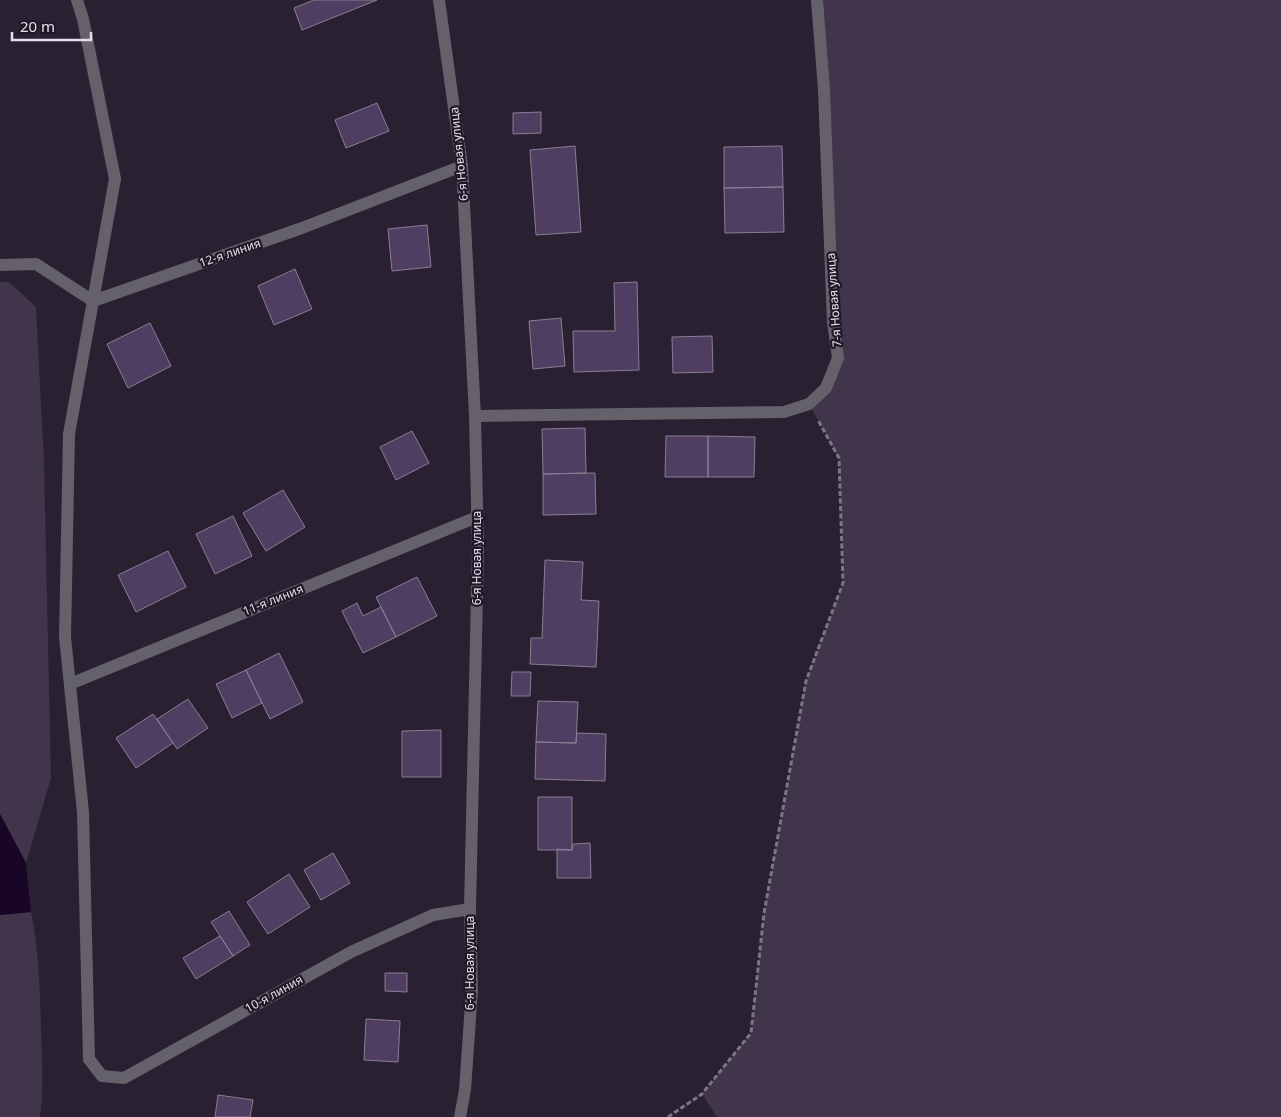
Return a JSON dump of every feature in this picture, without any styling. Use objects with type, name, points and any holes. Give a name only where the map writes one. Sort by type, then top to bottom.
[{"type":"street","points":[[70,684],[65,637],[69,434],[115,179],[83,19],[77,0]]},
{"type":"street","name":"6-я Новая улица","points":[[439,0],[462,166],[475,416],[477,517],[470,909],[472,990],[465,1090],[460,1117]]},
{"type":"street","name":"7-я Новая улица","points":[[475,416],[784,412],[809,404],[826,388],[838,358],[833,322],[824,90],[817,0]]},
{"type":"street","name":"12-я линия","points":[[93,301],[302,228],[462,166]]},
{"type":"street","points":[[0,265],[36,264],[93,301]]},
{"type":"street","name":"11-я линия","points":[[70,684],[477,517]]},
{"type":"street","name":"10-я линия","points":[[70,684],[83,812],[89,1059],[102,1076],[124,1078],[351,952],[434,915],[470,909]]},
{"type":"path","points":[[668,1117],[702,1094],[751,1033],[764,913],[806,681],[843,583],[839,458],[809,404]]},
{"type":"shaded area","points":[[817,0],[1281,0],[1281,1117],[717,1117],[702,1094],[751,1033],[764,913],[806,681],[843,583],[839,458],[809,404],[838,358]]},
{"type":"shaded area","points":[[0,282],[9,282],[36,307],[44,463],[51,778],[26,863],[0,814]]},
{"type":"shaded area","points":[[0,814],[26,863],[31,912],[0,915]]},
{"type":"shaded area","points":[[31,912],[40,986],[42,1096],[40,1117],[0,1117],[0,915]]},
{"type":"building","points":[[314,0],[377,0],[302,30],[294,8]]},
{"type":"building","points":[[377,103],[389,131],[346,148],[335,120]]},
{"type":"building","points":[[541,112],[541,133],[513,134],[513,113]]},
{"type":"building","points":[[575,146],[581,232],[536,235],[530,150]]},
{"type":"building","points":[[782,146],[783,187],[724,188],[724,147]]},
{"type":"building","points":[[783,187],[784,232],[725,233],[724,188]]},
{"type":"building","points":[[427,225],[431,267],[392,271],[388,229]]},
{"type":"building","points":[[295,269],[312,309],[274,325],[258,286]]},
{"type":"building","points":[[637,282],[639,370],[574,372],[573,331],[615,331],[614,283]]},
{"type":"building","points":[[561,318],[565,366],[533,369],[529,321]]},
{"type":"building","points":[[150,323],[171,366],[128,388],[107,344]]},
{"type":"building","points":[[712,336],[713,372],[673,373],[672,337]]},
{"type":"building","points":[[585,428],[586,473],[543,474],[542,429]]},
{"type":"building","points":[[412,431],[429,463],[396,480],[380,447]]},
{"type":"building","points":[[666,436],[708,436],[708,477],[665,477]]},
{"type":"building","points":[[708,436],[755,437],[754,477],[708,477]]},
{"type":"building","points":[[595,473],[596,514],[543,515],[543,474]]},
{"type":"building","points":[[283,490],[305,527],[266,551],[243,513]]},
{"type":"building","points":[[233,516],[252,556],[215,574],[196,534]]},
{"type":"building","points":[[168,551],[186,587],[136,612],[118,575]]},
{"type":"building","points":[[545,560],[583,562],[581,600],[599,601],[596,667],[530,664],[531,638],[542,638]]},
{"type":"building","points":[[417,577],[437,616],[396,637],[376,597]]},
{"type":"building","points":[[357,603],[363,616],[381,607],[396,637],[363,653],[342,611]]},
{"type":"building","points":[[279,653],[303,702],[270,719],[246,670]]},
{"type":"building","points":[[246,670],[262,703],[232,718],[216,684]]},
{"type":"building","points":[[512,672],[531,672],[530,696],[511,696]]},
{"type":"building","points":[[188,699],[208,728],[177,749],[157,719]]},
{"type":"building","points":[[538,701],[578,702],[576,743],[536,742]]},
{"type":"building","points":[[153,714],[173,743],[136,768],[116,738]]},
{"type":"building","points":[[441,730],[441,777],[402,777],[402,731]]},
{"type":"building","points":[[577,733],[606,734],[605,781],[535,779],[536,742],[576,743]]},
{"type":"building","points":[[538,797],[572,797],[572,850],[538,850]]},
{"type":"building","points":[[590,843],[591,878],[557,878],[557,849],[572,850],[573,844]]},
{"type":"building","points":[[333,853],[350,883],[321,900],[304,870]]},
{"type":"building","points":[[289,874],[310,907],[268,934],[247,902]]},
{"type":"building","points":[[229,911],[250,945],[233,956],[211,922]]},
{"type":"building","points":[[220,936],[233,956],[196,979],[183,958]]},
{"type":"building","points":[[385,973],[407,973],[407,992],[385,991]]},
{"type":"building","points":[[366,1019],[400,1021],[398,1062],[364,1060]]},
{"type":"building","points":[[218,1095],[253,1100],[250,1117],[215,1117]]}]
